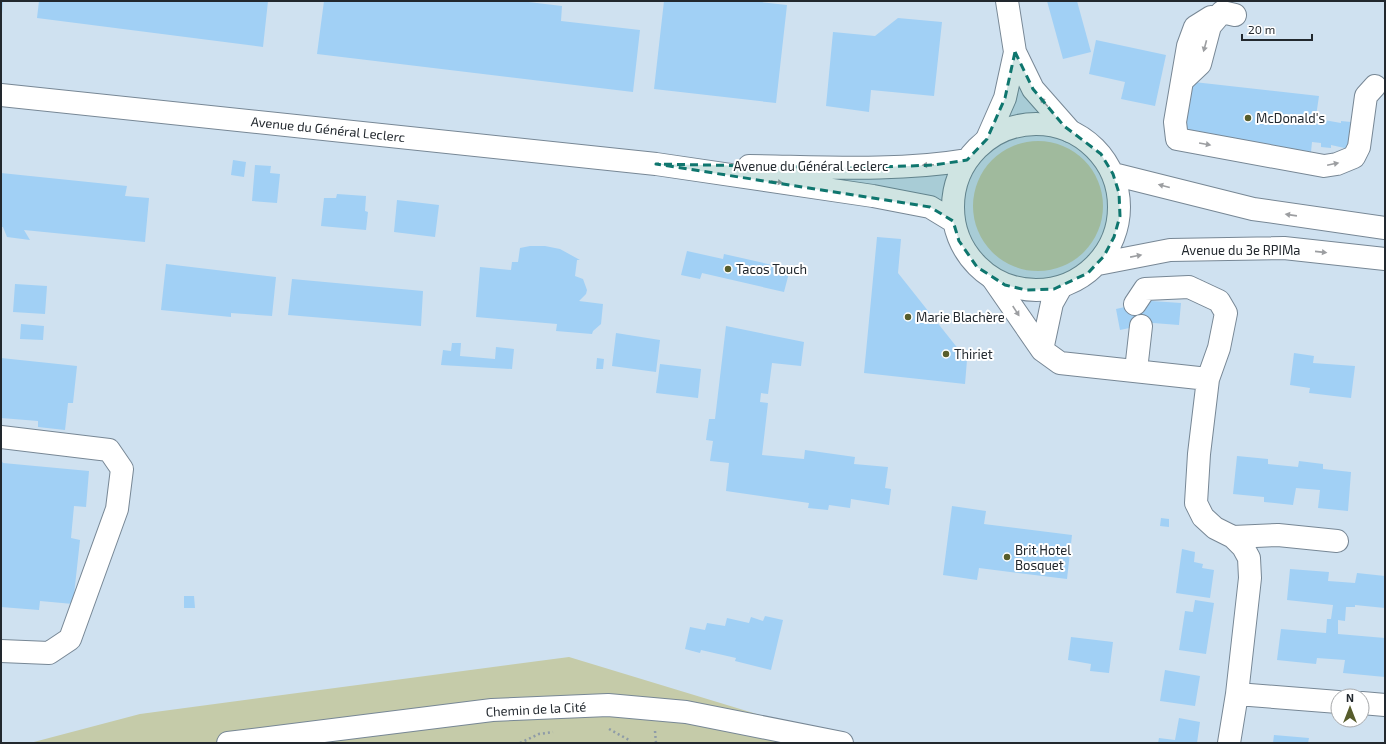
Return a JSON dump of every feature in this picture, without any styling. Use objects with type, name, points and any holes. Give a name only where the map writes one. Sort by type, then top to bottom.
[{"type":"main road","points":[[1007,1],[1015,52],[1032,89],[1070,131]]},
{"type":"main road","points":[[1228,13],[1210,26],[1200,64],[1182,82],[1175,122],[1177,139],[1324,166],[1336,164],[1354,157],[1359,147],[1366,96],[1375,86]]},
{"type":"main road","points":[[988,139],[1005,98],[1015,52]]},
{"type":"main road","name":"Avenue du Général Leclerc","points":[[1,95],[656,164],[873,196],[930,207],[953,221]]},
{"type":"main road","points":[[1024,124],[1048,124],[1070,131],[1085,139],[1101,154],[1113,174],[1119,193],[1120,216],[1114,237],[1098,264],[1088,272],[1061,287],[1026,290],[1005,285],[993,279],[977,267],[959,241],[953,221],[952,200],[956,180],[967,160],[988,139],[1007,129],[1024,124]]},
{"type":"main road","name":"Avenue du Général Leclerc","points":[[656,164],[855,168],[934,165],[967,160]]},
{"type":"main road","points":[[1113,174],[1253,209],[1385,228]]},
{"type":"main road","name":"Avenue du 3e RPIMa","points":[[1098,264],[1170,250],[1284,248],[1385,259]]},
{"type":"main road","points":[[993,279],[1042,350],[1060,363],[1208,378]]},
{"type":"main road","points":[[1042,350],[1052,303],[1061,287]]},
{"type":"main road","points":[[1136,304],[1145,289],[1189,287],[1219,301],[1226,313],[1219,348],[1208,378],[1199,454],[1196,503],[1203,517],[1215,528],[1233,537],[1243,547],[1249,558],[1250,578],[1237,694],[1229,743]]},
{"type":"main road","points":[[1136,370],[1141,326]]},
{"type":"main road","points":[[1,437],[109,450],[122,469],[117,509],[70,639],[49,653],[1,651]]},
{"type":"main road","points":[[1233,537],[1278,535],[1337,541]]},
{"type":"main road","points":[[1237,694],[1330,701]]},
{"type":"main road","points":[[1370,704],[1385,705]]},
{"type":"main road","name":"Chemin de la Cité","points":[[228,743],[492,710],[608,705],[686,712],[842,743]]},
{"type":"path","points":[[602,730],[610,729],[629,740],[630,743]]},
{"type":"path","points":[[520,743],[539,734],[560,732]]},
{"type":"highlighted area","points":[[1015,52],[1033,89],[1064,126],[1101,154],[1113,174],[1119,193],[1120,216],[1114,237],[1104,256],[1088,273],[1054,289],[1026,290],[1005,285],[977,267],[959,241],[953,221],[930,207],[656,164],[855,168],[934,165],[967,160],[987,139],[1005,98]]},
{"type":"green space","points":[[1038,141],[1063,146],[1084,160],[1098,181],[1103,206],[1098,231],[1084,252],[1063,266],[1038,271],[1013,266],[992,252],[978,231],[973,206],[978,181],[992,160],[1013,146]]},
{"type":"green space","points":[[569,657],[852,743],[30,743],[140,714]]},
{"type":"building","points":[[1,1],[3,1],[2,14],[1,14]]},
{"type":"building","points":[[39,1],[268,1],[263,47],[37,18]]},
{"type":"building","points":[[324,1],[520,1],[562,6],[561,21],[640,30],[633,92],[317,54]]},
{"type":"building","points":[[664,1],[752,1],[787,5],[776,103],[654,89]]},
{"type":"building","points":[[1047,1],[1077,1],[1091,52],[1063,59]]},
{"type":"building","points":[[898,18],[942,22],[934,96],[871,90],[869,112],[826,106],[833,32],[875,36]]},
{"type":"building","points":[[1096,40],[1166,55],[1155,106],[1121,99],[1125,82],[1089,74]]},
{"type":"building","name":"McDonald's","points":[[1185,81],[1319,96],[1315,123],[1323,124],[1324,120],[1341,123],[1341,121],[1351,122],[1349,149],[1331,145],[1331,148],[1321,147],[1321,143],[1312,142],[1311,152],[1182,135]]},
{"type":"building","points":[[233,160],[246,162],[244,177],[231,175]]},
{"type":"building","points":[[255,165],[271,166],[270,173],[280,174],[277,203],[252,201]]},
{"type":"building","points":[[1,173],[127,186],[125,196],[149,198],[145,242],[24,230],[30,240],[7,237],[3,227],[1,227]]},
{"type":"building","points":[[337,194],[366,196],[365,211],[368,212],[366,230],[321,226],[324,198],[336,198]]},
{"type":"building","points":[[397,200],[439,205],[435,237],[394,232]]},
{"type":"building","points":[[877,237],[901,239],[898,273],[967,360],[965,384],[864,373]]},
{"type":"building","points":[[545,246],[560,249],[580,260],[577,260],[575,276],[583,279],[587,290],[586,294],[579,301],[603,304],[601,324],[593,331],[592,334],[556,331],[557,324],[476,317],[480,267],[511,270],[512,262],[518,262],[520,248]]},
{"type":"building","points":[[687,251],[723,259],[724,254],[790,269],[784,292],[702,273],[700,279],[681,275]]},
{"type":"building","points":[[166,264],[276,277],[272,316],[231,313],[231,317],[161,310]]},
{"type":"building","points":[[292,279],[423,291],[421,326],[288,315]]},
{"type":"building","points":[[15,284],[47,286],[45,314],[13,312]]},
{"type":"building","points":[[1151,301],[1181,303],[1179,325],[1153,323],[1120,330],[1116,309]]},
{"type":"building","points":[[21,324],[44,326],[43,340],[20,339]]},
{"type":"building","points":[[726,326],[804,342],[801,366],[772,363],[768,394],[761,393],[760,402],[768,403],[762,455],[804,459],[805,450],[855,457],[854,464],[888,467],[885,488],[891,489],[889,505],[851,499],[850,508],[829,505],[828,510],[808,508],[809,503],[726,491],[729,463],[710,461],[713,441],[706,440],[709,419],[715,419]]},
{"type":"building","points":[[616,333],[660,340],[656,372],[612,366]]},
{"type":"building","points":[[452,343],[461,343],[460,356],[495,359],[496,347],[514,349],[512,369],[441,365],[443,350],[451,351]]},
{"type":"building","points":[[1294,353],[1314,356],[1313,363],[1355,366],[1351,398],[1309,393],[1310,388],[1290,385]]},
{"type":"building","points":[[1,358],[77,366],[73,403],[68,403],[65,430],[38,427],[38,421],[1,418]]},
{"type":"building","points":[[597,358],[604,359],[603,369],[596,369]]},
{"type":"building","points":[[660,364],[701,369],[698,398],[656,393]]},
{"type":"building","points":[[1237,456],[1268,459],[1268,464],[1298,467],[1299,461],[1323,464],[1323,469],[1351,472],[1348,511],[1318,508],[1320,490],[1296,488],[1293,505],[1264,502],[1264,497],[1233,494]]},
{"type":"building","points":[[1,460],[3,463],[89,471],[86,507],[74,506],[71,538],[80,540],[73,604],[40,601],[39,610],[1,607]]},
{"type":"building","points":[[952,506],[986,511],[984,524],[1072,535],[1067,579],[979,568],[977,580],[943,575]]},
{"type":"building","points":[[1161,518],[1169,519],[1169,527],[1160,526]]},
{"type":"building","points":[[1182,549],[1195,552],[1194,562],[1203,564],[1202,568],[1214,570],[1210,598],[1176,593]]},
{"type":"building","points":[[1290,569],[1329,572],[1328,581],[1355,583],[1357,573],[1385,576],[1385,608],[1355,605],[1355,607],[1346,607],[1345,621],[1338,620],[1338,634],[1385,638],[1385,677],[1343,673],[1345,660],[1317,658],[1316,664],[1277,660],[1281,629],[1326,633],[1327,619],[1331,619],[1333,605],[1287,600]]},
{"type":"building","points":[[184,596],[194,596],[195,608],[184,608]]},
{"type":"building","points":[[1195,600],[1214,603],[1206,654],[1179,650],[1185,611],[1193,612]]},
{"type":"building","points":[[765,616],[783,620],[771,670],[735,661],[736,658],[701,650],[700,653],[685,649],[690,627],[705,630],[707,623],[725,626],[727,618],[749,623],[751,617],[763,621]]},
{"type":"building","points":[[1071,637],[1113,642],[1109,673],[1090,671],[1091,664],[1068,660]]},
{"type":"building","points":[[1165,670],[1200,676],[1195,706],[1160,701]]},
{"type":"building","points":[[1179,718],[1200,722],[1197,743],[1158,743],[1159,738],[1175,740]]},
{"type":"building","points":[[1274,735],[1309,738],[1308,743],[1273,743]]},
{"type":"place","name":"McDonald's","points":[[1248,118]]},
{"type":"place","name":"Tacos Touch","points":[[728,269]]},
{"type":"place","name":"Marie Blachère","points":[[908,317]]},
{"type":"place","name":"Thiriet","points":[[946,354]]},
{"type":"place","name":"Brit Hotel Bosquet","points":[[1007,557]]}]
